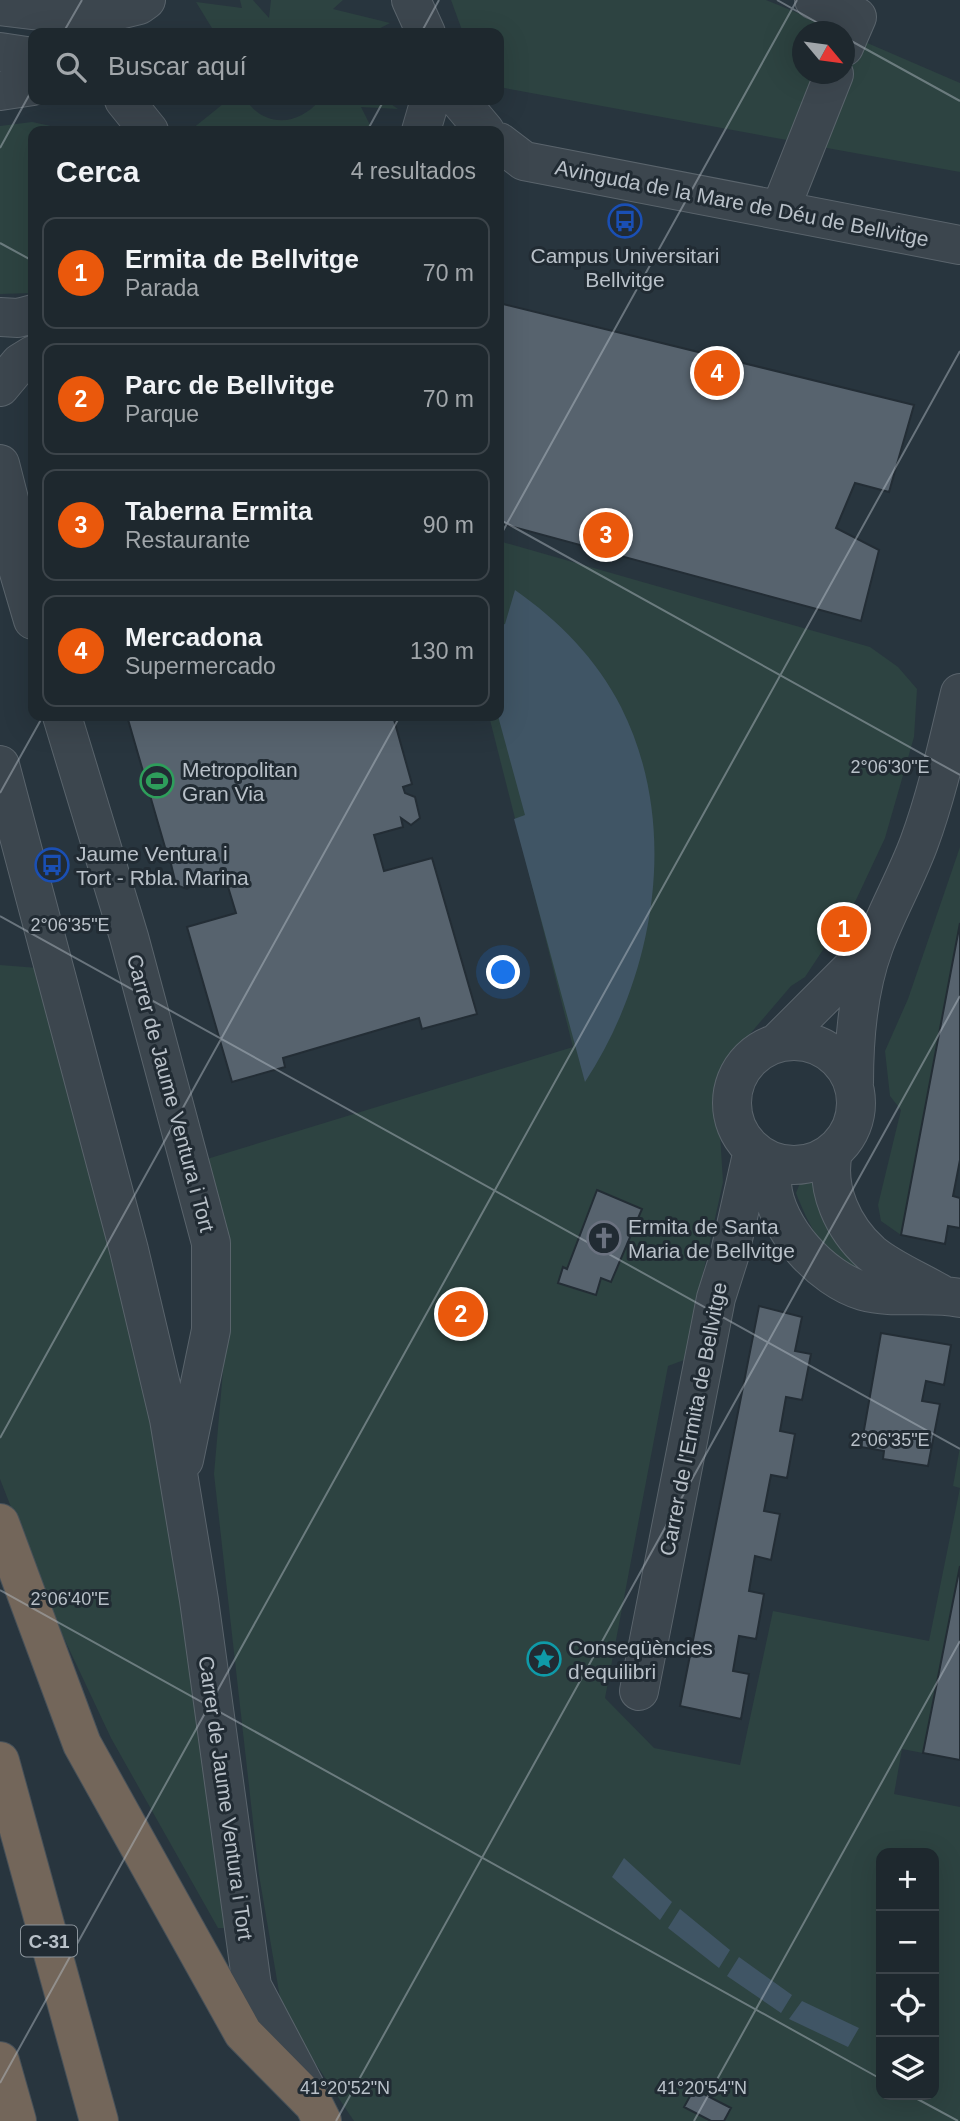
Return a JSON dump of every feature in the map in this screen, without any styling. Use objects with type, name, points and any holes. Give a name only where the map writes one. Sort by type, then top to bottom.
[{"type":"highway","points":[[0,1523],[82,1744],[243,2033],[318,2113]]},
{"type":"highway","name":"C-31","points":[[0,1761],[99,2121]]},
{"type":"highway","points":[[0,2062],[17,2121]]},
{"type":"street","points":[[0,6],[90,17],[139,5],[146,0]]},
{"type":"street","points":[[149,28],[163,0]]},
{"type":"street","points":[[411,0],[424,28]]},
{"type":"street","points":[[814,0],[857,17],[855,22]]},
{"type":"street","points":[[0,52],[28,56]]},
{"type":"street","points":[[780,210],[830,84]]},
{"type":"street","points":[[0,91],[28,87]]},
{"type":"street","points":[[128,105],[145,126]]},
{"type":"street","points":[[142,105],[148,126]]},
{"type":"street","points":[[422,126],[429,105]]},
{"type":"street","points":[[463,105],[481,126]]},
{"type":"street","name":"Avinguda de la Mare de Déu de Bellvitge","points":[[507,157],[960,245]]},
{"type":"street","points":[[0,317],[28,315]]},
{"type":"street","points":[[0,387],[20,363],[28,358]]},
{"type":"street","points":[[0,464],[13,515],[9,554],[28,606]]},
{"type":"street","points":[[874,946],[779,1041],[760,1050],[744,1065],[734,1087],[735,1124],[743,1141],[764,1156],[796,1165],[813,1162],[832,1152],[848,1136],[858,1102],[854,1083],[859,1006],[874,946],[920,841],[942,772],[960,693]]},
{"type":"street","name":"Carrer de Jaume Ventura i Tort","points":[[64,721],[129,937],[211,1243],[211,1330],[180,1478]]},
{"type":"street","name":"Carrer de Jaume Ventura i Tort","points":[[0,765],[136,1278],[180,1478],[252,1986],[318,2113]]},
{"type":"street","points":[[779,1041],[814,1045],[831,1055],[854,1083]]},
{"type":"street","points":[[832,1152],[829,1170],[841,1217],[872,1253],[951,1296]]},
{"type":"street","points":[[764,1156],[791,1232],[812,1261],[827,1273],[863,1291],[910,1297],[951,1296]]},
{"type":"street","name":"Carrer de l'Ermita de Bellvitge","points":[[639,1690],[720,1279],[764,1156]]},
{"type":"street","points":[[863,1291],[872,1253]]},
{"type":"green space","points":[[240,0],[253,0],[269,18],[271,0],[343,0],[333,9],[390,23],[380,28],[212,28],[196,2],[242,8]]},
{"type":"green space","points":[[451,0],[766,0],[817,21],[792,21],[792,84],[811,84],[787,140],[504,88],[504,28],[461,28]]},
{"type":"green space","points":[[865,42],[960,83],[960,172],[816,146],[842,84],[855,84],[857,48]]},
{"type":"green space","points":[[222,105],[250,105],[263,116],[283,120],[302,115],[315,105],[392,105],[398,109],[361,107],[370,126],[196,126]]},
{"type":"green space","points":[[32,122],[51,126],[28,126],[28,293],[0,294],[0,126]]},
{"type":"green space","points":[[504,542],[870,647],[898,667],[917,689],[914,737],[885,838],[856,900],[805,977],[791,986],[738,1048],[718,1101],[723,1182],[684,1360],[668,1366],[605,1698],[654,1748],[740,1765],[773,1611],[929,1641],[960,1488],[960,1566],[923,1753],[902,1749],[894,1794],[960,1807],[960,2121],[354,2121],[283,2015],[259,1875],[214,1474],[230,1291],[207,1159],[573,1047],[490,721],[504,721]]},
{"type":"green space","points":[[960,847],[960,923],[901,1235],[881,1221],[878,1205],[901,1110],[890,1096],[885,1051],[908,999]]},
{"type":"green space","points":[[0,965],[38,968],[176,1503],[225,1928],[218,1928],[111,1738],[54,1617],[0,1479]]},
{"type":"green space","points":[[818,1176],[862,1267],[859,1274],[828,1250],[801,1205],[796,1193],[802,1178]]},
{"type":"green space","points":[[960,1447],[960,1488],[953,1486]]},
{"type":"water","points":[[515,590],[546,614],[588,657],[621,707],[640,753],[651,801],[654,850],[652,899],[643,948],[629,995],[609,1040],[585,1082],[514,819],[525,815],[499,721],[504,721],[505,624]]},
{"type":"water","points":[[624,1858],[672,1902],[660,1920],[612,1877]]},
{"type":"water","points":[[680,1909],[730,1950],[719,1968],[668,1928]]},
{"type":"water","points":[[739,1957],[792,1995],[781,2013],[727,1976]]},
{"type":"water","points":[[802,2001],[859,2028],[848,2047],[789,2019]]},
{"type":"building","points":[[504,304],[914,405],[889,492],[855,483],[836,528],[879,550],[861,621],[504,524]]},
{"type":"building","points":[[128,721],[394,721],[412,784],[403,787],[405,793],[415,797],[420,818],[411,825],[401,818],[403,827],[374,835],[384,871],[432,858],[477,1014],[422,1029],[419,1018],[283,1058],[285,1067],[232,1082],[187,927],[236,913],[225,877],[196,886],[191,878],[191,886],[187,889],[176,885],[171,864],[177,857],[175,852],[167,854]]},
{"type":"building","points":[[960,923],[960,1160],[953,1196],[960,1198],[960,1228],[948,1226],[945,1244],[901,1235]]},
{"type":"building","name":"Ermita de Santa Maria de Bellvitge","points":[[597,1190],[642,1209],[611,1282],[601,1278],[596,1295],[558,1283],[563,1267],[567,1269]]},
{"type":"building","points":[[759,1306],[802,1317],[795,1351],[811,1354],[802,1400],[786,1397],[780,1431],[795,1434],[787,1478],[771,1475],[764,1511],[780,1514],[771,1560],[755,1556],[749,1591],[764,1594],[756,1639],[739,1636],[733,1671],[749,1674],[741,1719],[680,1706]]},
{"type":"building","points":[[881,1333],[951,1345],[944,1385],[926,1381],[922,1401],[940,1404],[928,1466],[883,1459],[884,1451],[861,1447]]},
{"type":"building","points":[[960,1566],[960,1760],[923,1753]]},
{"type":"building","points":[[694,2089],[731,2108],[724,2121],[711,2121],[684,2107]]},
{"type":"place","name":"Campus Universitari Bellvitge","points":[[625,221]]},
{"type":"place","name":"Mercadona","points":[[717,373]]},
{"type":"place","name":"Taberna Ermita","points":[[606,535]]},
{"type":"place","name":"Metropolitan Gran Via","points":[[157,781]]},
{"type":"place","name":"Jaume Ventura i Tort - Rbla. Marina","points":[[52,865]]},
{"type":"place","name":"Ermita de Bellvitge","points":[[844,929]]},
{"type":"place","name":"Ermita de Santa Maria de Bellvitge","points":[[604,1238]]},
{"type":"place","name":"Parc de Bellvitge","points":[[461,1314]]},
{"type":"place","name":"Conseqüències d'equilibri","points":[[544,1659]]}]
